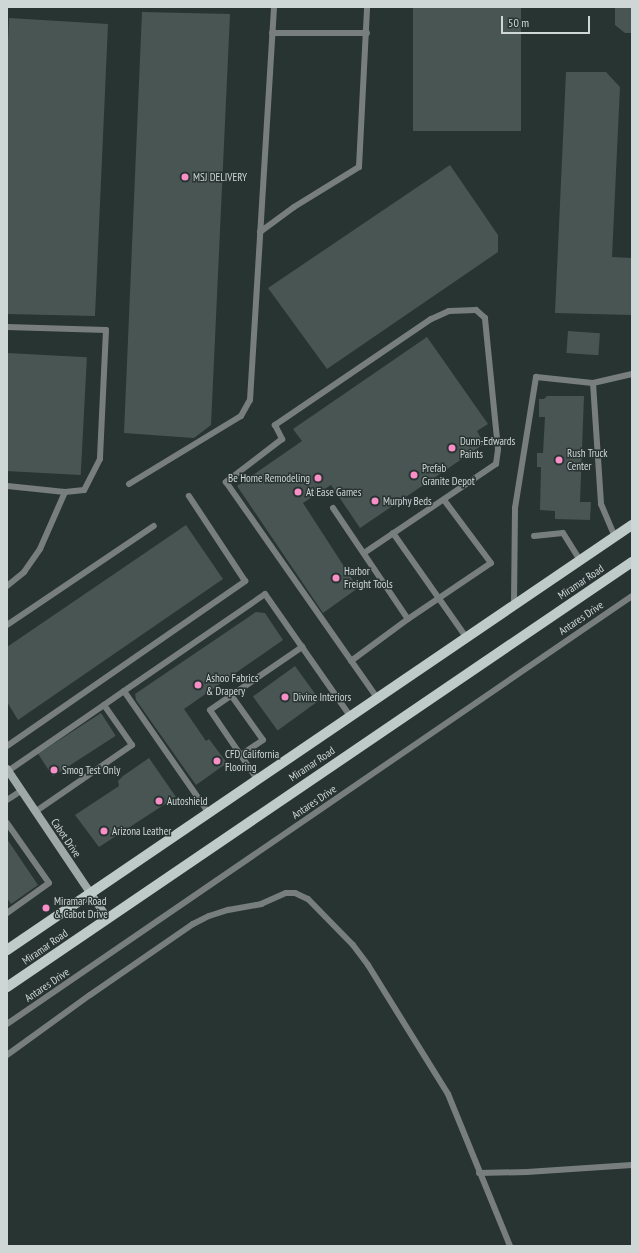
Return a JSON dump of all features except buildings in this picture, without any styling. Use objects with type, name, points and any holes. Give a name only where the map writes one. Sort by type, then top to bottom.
[{"type":"main road","name":"Miramar Road","points":[[7,950],[257,778],[632,525]]},
{"type":"main road","name":"Miramar Road","points":[[7,987],[632,562]]},
{"type":"street","name":"Cabot Drive","points":[[8,770],[107,918]]},
{"type":"lane","points":[[129,484],[241,416],[250,400],[274,7]]},
{"type":"lane","points":[[260,232],[294,208],[359,167],[367,33],[367,7]]},
{"type":"lane","points":[[272,33],[367,33]]},
{"type":"lane","points":[[364,553],[496,464],[498,449],[485,318],[476,310],[449,311],[431,319],[276,425],[282,439],[226,482],[377,698]]},
{"type":"lane","points":[[7,327],[106,330],[100,459],[84,490],[65,492],[7,486]]},
{"type":"lane","points":[[514,604],[515,508],[536,377],[593,383],[632,374]]},
{"type":"lane","points":[[593,383],[601,504],[615,537]]},
{"type":"lane","points":[[7,586],[24,572],[40,549],[65,492]]},
{"type":"lane","points":[[7,746],[245,580],[189,496]]},
{"type":"lane","points":[[351,661],[408,619],[440,599],[491,563],[444,500]]},
{"type":"lane","points":[[333,508],[408,619]]},
{"type":"lane","points":[[7,625],[154,526]]},
{"type":"lane","points":[[534,536],[563,532],[580,560]]},
{"type":"lane","points":[[393,533],[466,637]]},
{"type":"lane","points":[[8,770],[265,594],[350,716]]},
{"type":"lane","name":"Antares Drive","points":[[7,1024],[632,596]]},
{"type":"lane","points":[[257,778],[210,710],[302,647]]},
{"type":"lane","points":[[124,691],[208,812]]},
{"type":"lane","points":[[231,695],[263,740],[241,755]]},
{"type":"lane","points":[[35,812],[132,745],[104,705]]},
{"type":"lane","points":[[7,800],[21,791]]},
{"type":"lane","points":[[7,823],[49,883],[7,913]]},
{"type":"lane","points":[[7,1055],[90,995],[193,924],[209,916],[228,910],[261,904],[286,893],[295,893],[313,904],[353,945],[368,965],[448,1094],[478,1173],[510,1246]]},
{"type":"lane","points":[[478,1173],[527,1172],[632,1165]]},
{"type":"place","name":"MSJ DELIVERY","points":[[185,177]]},
{"type":"place","name":"Dunn-Edwards Paints","points":[[452,448]]},
{"type":"place","name":"Rush Truck Center","points":[[559,460]]},
{"type":"place","name":"Prefab Granite Depot","points":[[414,475]]},
{"type":"place","name":"Be Home Remodeling","points":[[318,478]]},
{"type":"place","name":"At Ease Games","points":[[298,492]]},
{"type":"place","name":"Murphy Beds","points":[[375,501]]},
{"type":"place","name":"Harbor Freight Tools","points":[[336,578]]},
{"type":"place","name":"Ashoo Fabrics & Drapery","points":[[198,685]]},
{"type":"place","name":"Divine Interiors","points":[[285,697]]},
{"type":"place","name":"CFD California Flooring","points":[[217,761]]},
{"type":"place","name":"Smog Test Only","points":[[54,770]]},
{"type":"place","name":"Autoshield","points":[[159,801]]},
{"type":"place","name":"Arizona Leather","points":[[104,831]]},
{"type":"place","name":"Miramar Road & Cabot Drive","points":[[46,908]]}]
